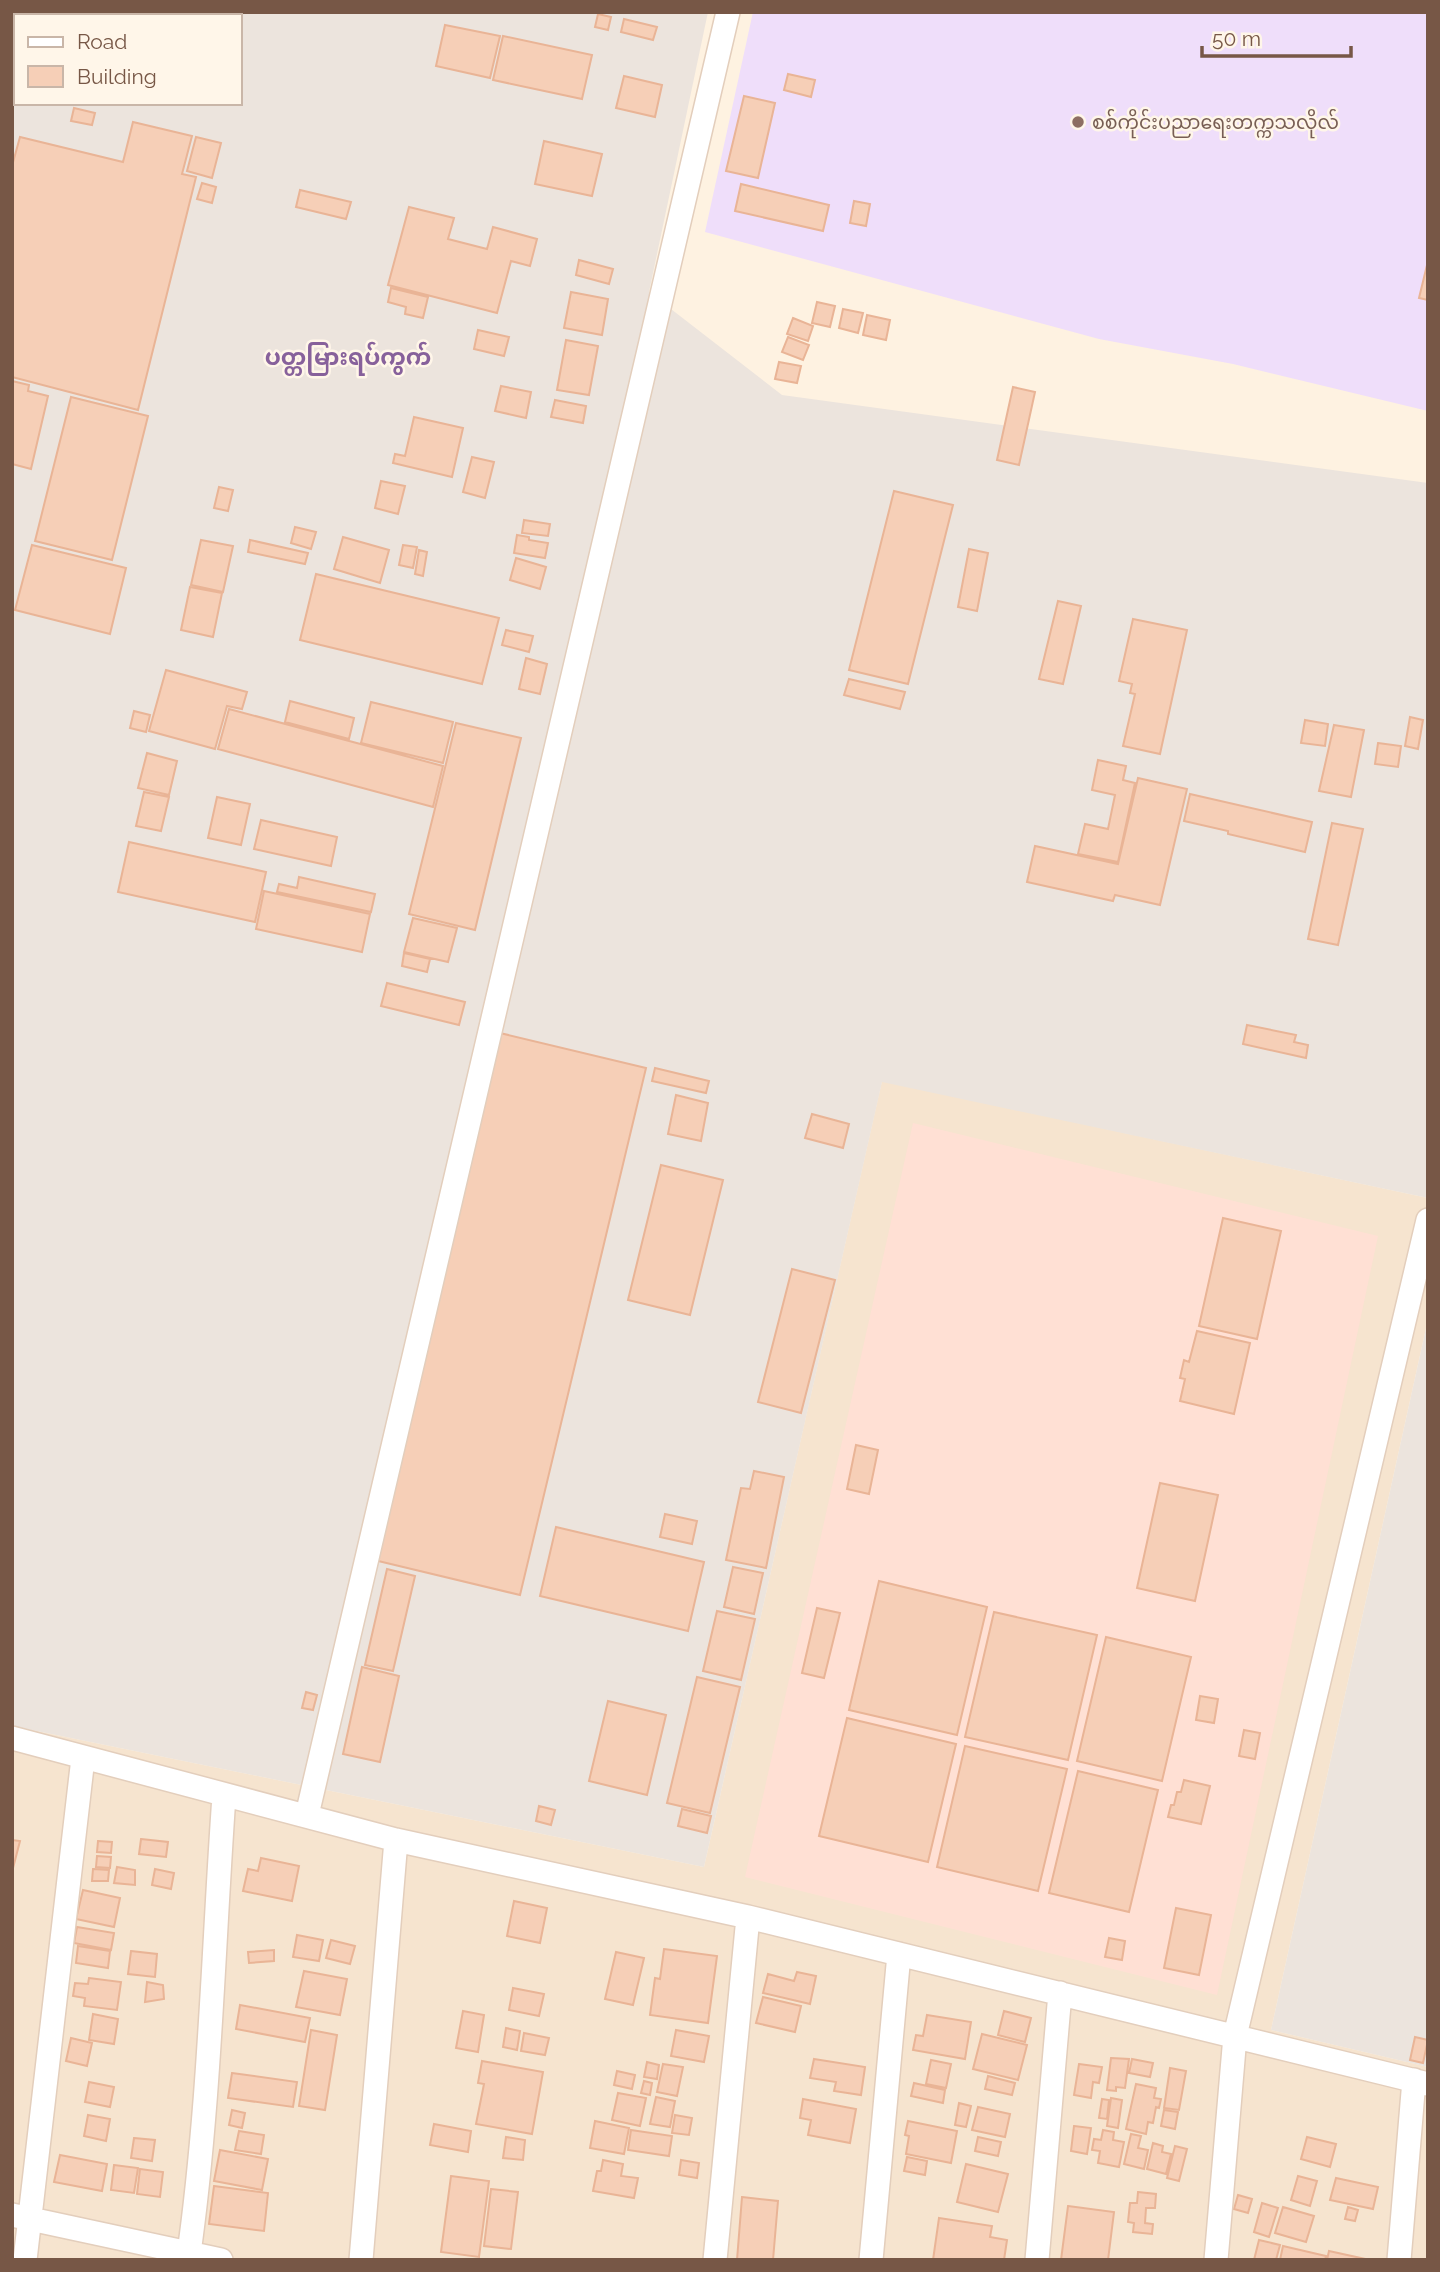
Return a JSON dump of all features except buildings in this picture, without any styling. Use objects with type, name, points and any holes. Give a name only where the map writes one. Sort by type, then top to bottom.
[{"type":"street","points":[[307,1815],[728,12]]},
{"type":"street","points":[[1216,2260],[1235,2036],[1428,1220]]},
{"type":"street","points":[[12,1738],[396,1840],[748,1917],[1421,2082],[1399,2260]]},
{"type":"street","points":[[25,2260],[20,2217],[83,1758]]},
{"type":"street","points":[[188,2257],[205,2105],[224,1796]]},
{"type":"street","points":[[361,2260],[396,1840]]},
{"type":"street","points":[[715,2260],[748,1917]]},
{"type":"street","points":[[871,2260],[899,1954]]},
{"type":"street","points":[[1037,2260],[1060,1993]]},
{"type":"street","points":[[20,2217],[188,2257],[221,2260]]},
{"type":"shaded area","points":[[12,12],[708,12],[649,292],[782,395],[1428,483],[1428,1198],[882,1082],[704,1867],[12,1726]]},
{"type":"shaded area","name":"စစ်ကိုင်းပညာရေးတက္ကသလိုလ်","points":[[753,12],[1428,12],[1428,411],[1233,364],[1099,339],[705,232]]},
{"type":"shaded area","points":[[882,1081],[1428,1198],[1428,1319],[1271,2030],[1428,2067],[1428,2260],[12,2260],[12,1726],[704,1867]]},
{"type":"shaded area","points":[[913,1123],[1378,1236],[1217,1995],[745,1877]]},
{"type":"shaded area","points":[[1428,1319],[1428,2067],[1271,2030]]},
{"type":"place","name":"စစ်ကိုင်းပညာရေးတက္ကသလိုလ်","points":[[1078,122]]},
{"type":"district","name":"ပတ္တမြားရပ်ကွက်","points":[[348,357]]}]
